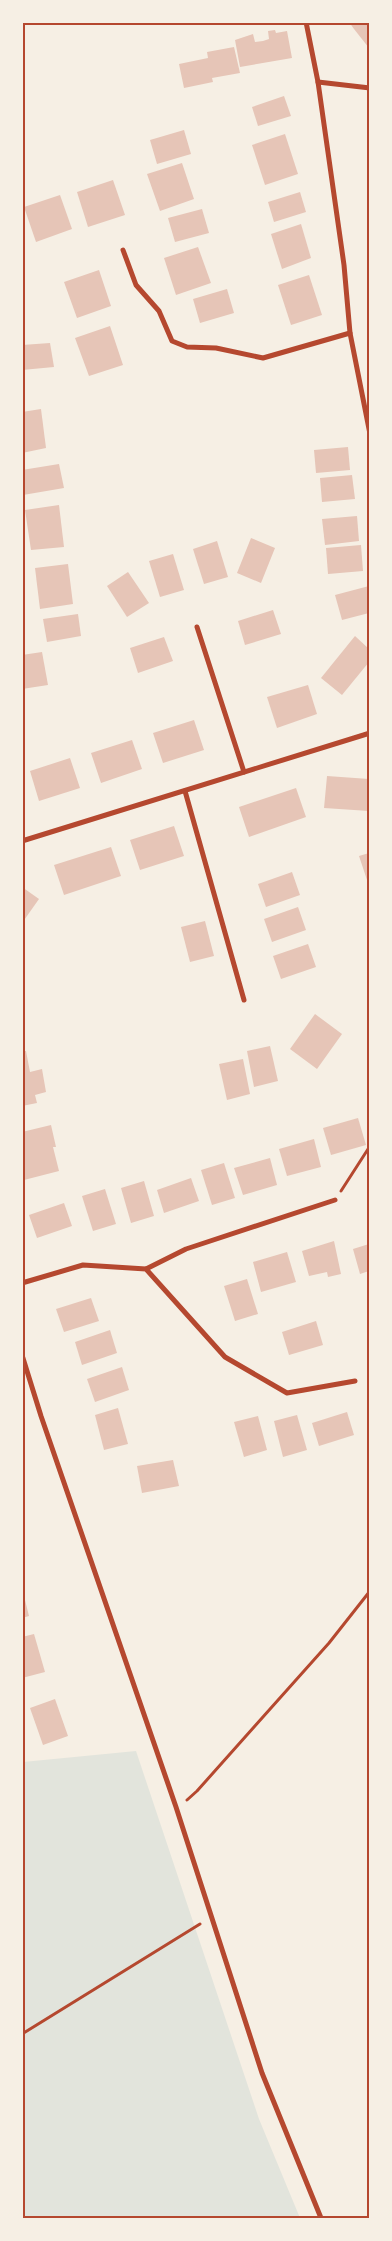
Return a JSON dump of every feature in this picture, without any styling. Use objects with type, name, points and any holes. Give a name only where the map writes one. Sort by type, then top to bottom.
[{"type":"street","points":[[306,22],[318,82],[344,265],[350,334],[370,434]]},
{"type":"street","points":[[318,82],[370,88]]},
{"type":"street","points":[[123,250],[136,285],[159,311],[172,341],[187,347],[216,348],[263,358],[350,334]]},
{"type":"street","points":[[197,627],[244,772]]},
{"type":"street","points":[[22,841],[370,733]]},
{"type":"street","points":[[185,791],[244,1000]]},
{"type":"street","points":[[22,1283],[83,1265],[146,1269],[186,1249],[335,1200]]},
{"type":"street","points":[[146,1269],[225,1357],[287,1394],[356,1381]]},
{"type":"street","points":[[22,1355],[40,1416],[176,1807],[262,2073],[321,2218]]},
{"type":"path","points":[[335,1200],[370,1146]]},
{"type":"path","points":[[176,1807],[197,1792],[328,1643],[370,1591]]},
{"type":"path","points":[[22,2034],[212,1917]]},
{"type":"shaded area","points":[[136,1751],[259,2119],[300,2218],[23,2218],[23,1762]]},
{"type":"building","points":[[349,22],[369,22],[369,48],[354,29]]},
{"type":"building","points":[[275,30],[276,33],[287,31],[292,58],[240,67],[235,40],[253,34],[255,42],[263,41],[269,39],[268,31]]},
{"type":"building","points":[[234,47],[240,73],[212,78],[213,82],[184,88],[179,64],[208,58],[207,52]]},
{"type":"building","points":[[284,96],[291,116],[258,126],[252,107]]},
{"type":"building","points":[[184,130],[191,154],[157,164],[150,140]]},
{"type":"building","points":[[285,134],[298,174],[265,185],[252,145]]},
{"type":"building","points":[[182,163],[194,199],[160,211],[147,174]]},
{"type":"building","points":[[113,180],[125,215],[88,227],[77,192]]},
{"type":"building","points":[[300,192],[306,212],[274,222],[268,202]]},
{"type":"building","points":[[60,195],[72,229],[36,242],[24,207]]},
{"type":"building","points":[[202,209],[209,233],[175,242],[168,218]]},
{"type":"building","points":[[301,224],[311,258],[282,269],[271,234]]},
{"type":"building","points":[[198,247],[211,283],[176,295],[164,258]]},
{"type":"building","points":[[99,270],[111,306],[77,318],[64,282]]},
{"type":"building","points":[[309,275],[322,315],[291,325],[278,285]]},
{"type":"building","points":[[227,289],[234,313],[200,323],[193,299]]},
{"type":"building","points":[[110,326],[123,365],[89,376],[75,338]]},
{"type":"building","points":[[50,343],[54,367],[22,370],[22,345]]},
{"type":"building","points":[[41,409],[46,448],[22,453],[22,412]]},
{"type":"building","points":[[348,447],[350,470],[316,473],[314,450]]},
{"type":"building","points":[[59,464],[64,488],[23,495],[22,470]]},
{"type":"building","points":[[352,475],[355,499],[322,502],[320,478]]},
{"type":"building","points":[[59,505],[64,547],[31,550],[25,510]]},
{"type":"building","points":[[357,516],[359,541],[325,545],[322,519]]},
{"type":"building","points":[[251,538],[275,548],[261,583],[237,573]]},
{"type":"building","points":[[217,541],[228,577],[204,584],[193,549]]},
{"type":"building","points":[[361,545],[363,571],[328,574],[326,548]]},
{"type":"building","points":[[173,554],[184,590],[160,597],[149,561]]},
{"type":"building","points":[[68,564],[73,604],[40,609],[35,568]]},
{"type":"building","points":[[128,572],[149,603],[127,617],[107,586]]},
{"type":"building","points":[[369,586],[369,613],[342,620],[335,595]]},
{"type":"building","points":[[273,610],[281,634],[245,645],[238,621]]},
{"type":"building","points":[[78,614],[81,636],[47,642],[43,619]]},
{"type":"building","points":[[355,636],[369,649],[369,662],[342,695],[321,678]]},
{"type":"building","points":[[164,637],[173,661],[138,673],[130,648]]},
{"type":"building","points":[[42,652],[48,685],[22,689],[22,655]]},
{"type":"building","points":[[308,685],[317,714],[277,728],[267,697]]},
{"type":"building","points":[[194,720],[204,750],[163,763],[153,733]]},
{"type":"building","points":[[132,740],[142,769],[101,783],[91,753]]},
{"type":"building","points":[[70,758],[80,788],[39,801],[30,771]]},
{"type":"building","points":[[327,776],[369,779],[369,811],[324,808]]},
{"type":"building","points":[[296,788],[306,817],[249,837],[239,807]]},
{"type":"building","points":[[174,826],[184,856],[140,870],[130,840]]},
{"type":"building","points":[[111,847],[121,876],[64,895],[54,865]]},
{"type":"building","points":[[369,853],[369,886],[359,856]]},
{"type":"building","points":[[292,872],[300,895],[266,907],[258,884]]},
{"type":"building","points":[[22,887],[39,899],[22,923]]},
{"type":"building","points":[[298,907],[306,930],[272,942],[264,919]]},
{"type":"building","points":[[205,921],[214,956],[190,962],[181,927]]},
{"type":"building","points":[[308,944],[316,967],[281,979],[273,956]]},
{"type":"building","points":[[315,1014],[342,1034],[317,1069],[290,1049]]},
{"type":"building","points":[[270,1046],[278,1081],[254,1087],[247,1051]]},
{"type":"building","points":[[22,1051],[26,1051],[30,1072],[42,1069],[46,1092],[35,1095],[37,1103],[22,1106]]},
{"type":"building","points":[[243,1059],[250,1094],[227,1100],[219,1064]]},
{"type":"building","points":[[358,1118],[366,1145],[331,1155],[323,1128]]},
{"type":"building","points":[[51,1125],[56,1147],[53,1147],[59,1171],[24,1180],[22,1132]]},
{"type":"building","points":[[314,1139],[321,1167],[287,1176],[279,1149]]},
{"type":"building","points":[[270,1158],[277,1185],[243,1195],[234,1168]]},
{"type":"building","points":[[224,1163],[235,1198],[212,1205],[201,1170]]},
{"type":"building","points":[[191,1178],[199,1201],[164,1213],[157,1190]]},
{"type":"building","points":[[144,1181],[154,1216],[131,1223],[121,1188]]},
{"type":"building","points":[[105,1189],[116,1224],[93,1231],[82,1196]]},
{"type":"building","points":[[64,1203],[72,1226],[37,1238],[29,1215]]},
{"type":"building","points":[[334,1241],[341,1274],[328,1277],[327,1272],[309,1276],[302,1251]]},
{"type":"building","points":[[369,1244],[369,1271],[360,1274],[353,1249]]},
{"type":"building","points":[[287,1252],[296,1282],[261,1292],[253,1262]]},
{"type":"building","points":[[247,1279],[258,1314],[235,1321],[224,1286]]},
{"type":"building","points":[[91,1298],[99,1321],[64,1332],[56,1309]]},
{"type":"building","points":[[316,1321],[323,1345],[289,1355],[282,1332]]},
{"type":"building","points":[[110,1330],[117,1353],[82,1365],[75,1342]]},
{"type":"building","points":[[122,1367],[129,1390],[95,1402],[87,1379]]},
{"type":"building","points":[[118,1408],[128,1444],[104,1450],[95,1415]]},
{"type":"building","points":[[347,1412],[354,1435],[319,1446],[312,1423]]},
{"type":"building","points":[[297,1415],[307,1450],[283,1457],[274,1421]]},
{"type":"building","points":[[258,1416],[267,1450],[244,1457],[234,1422]]},
{"type":"building","points":[[173,1460],[179,1486],[142,1493],[137,1466]]},
{"type":"building","points":[[22,1588],[29,1616],[22,1618]]},
{"type":"building","points":[[34,1634],[45,1672],[22,1678],[22,1637]]},
{"type":"building","points":[[55,1699],[68,1736],[43,1745],[30,1708]]}]
